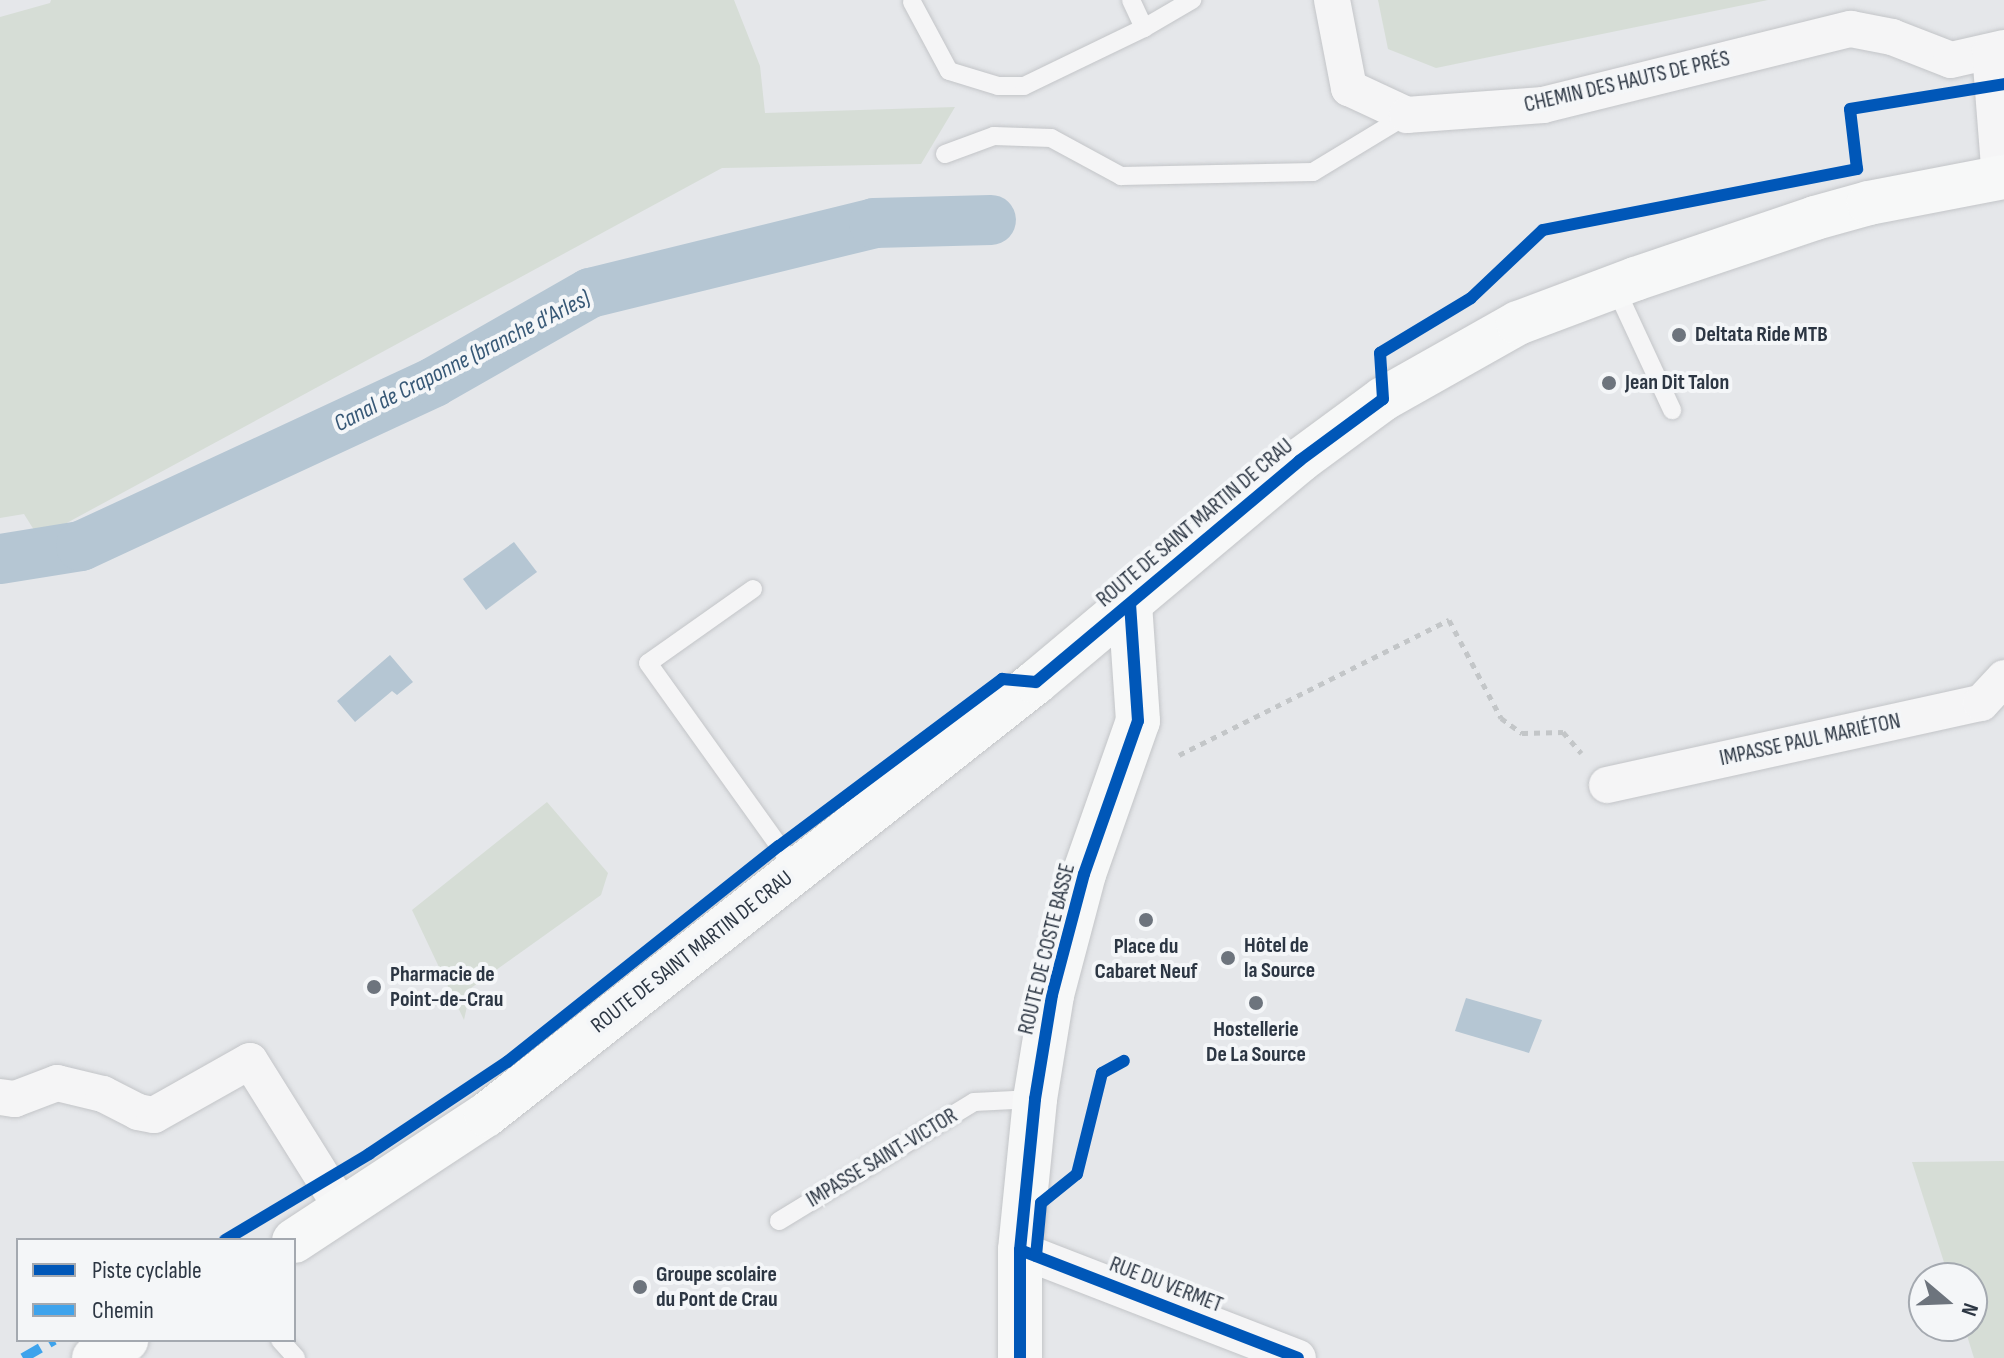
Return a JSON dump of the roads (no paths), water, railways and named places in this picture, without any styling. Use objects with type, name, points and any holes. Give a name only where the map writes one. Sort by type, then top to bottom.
[{"type":"main road","name":"ROUTE DE SAINT MARTIN DE CRAU","points":[[296,1240],[486,1115],[1130,604],[1299,461],[1383,399],[1518,323],[1615,287],[1815,218],[1869,203],[2002,178]]},
{"type":"main road","name":"ROUTE DE COSTE BASSE","points":[[1020,1358],[1020,1250],[1035,1099],[1052,995],[1084,874],[1138,721],[1130,604]]},
{"type":"main road","points":[[94,1358],[122,1342]]},
{"type":"street","name":"CHEMIN DES HAUTS DE PRÉS","points":[[1332,0],[1349,88],[1407,115],[1543,105],[1851,29],[1892,37],[1951,60],[1997,50]]},
{"type":"street","points":[[1997,50],[2002,178]]},
{"type":"street","name":"IMPASSE PAUL MARIÉTON","points":[[1607,785],[1981,703],[2004,678]]},
{"type":"street","points":[[0,1097],[15,1099],[57,1083],[103,1094],[138,1112],[154,1115],[250,1061],[343,1210]]},
{"type":"street","name":"RUE DU VERMET","points":[[1020,1250],[1298,1358]]},
{"type":"lane","points":[[1131,0],[1144,28]]},
{"type":"lane","points":[[912,2],[949,71],[998,86],[1024,86],[1144,28],[1192,0]]},
{"type":"lane","points":[[945,154],[994,136],[1051,138],[1121,176],[1313,172],[1407,115]]},
{"type":"lane","points":[[1615,287],[1672,410]]},
{"type":"lane","points":[[753,589],[648,663],[796,870]]},
{"type":"lane","name":"IMPASSE SAINT-VICTOR","points":[[779,1221],[974,1102],[1035,1099]]},
{"type":"lane","points":[[282,1342],[296,1358]]},
{"type":"water","points":[[514,542],[537,572],[486,610],[463,579]]},
{"type":"water","points":[[390,655],[413,682],[397,695],[392,691],[355,722],[337,701]]},
{"type":"water","points":[[1466,998],[1542,1020],[1529,1053],[1455,1031]]},
{"type":"waterway","name":"Canal de Craponne (branche d'Arles)","points":[[0,559],[81,546],[434,382],[590,293],[874,223],[991,220]]},
{"type":"place","name":"Deltata Ride MTB","points":[[1679,335]]},
{"type":"place","name":"Jean Dit Talon","points":[[1609,383]]},
{"type":"place","name":"Place du Cabaret Neuf","points":[[1146,920]]},
{"type":"place","name":"Hôtel de la Source","points":[[1228,958]]},
{"type":"place","name":"Pharmacie de Point-de-Crau","points":[[374,987]]},
{"type":"place","name":"Hostellerie De La Source","points":[[1256,1003]]},
{"type":"place","name":"Groupe scolaire du Pont de Crau","points":[[640,1287]]}]
